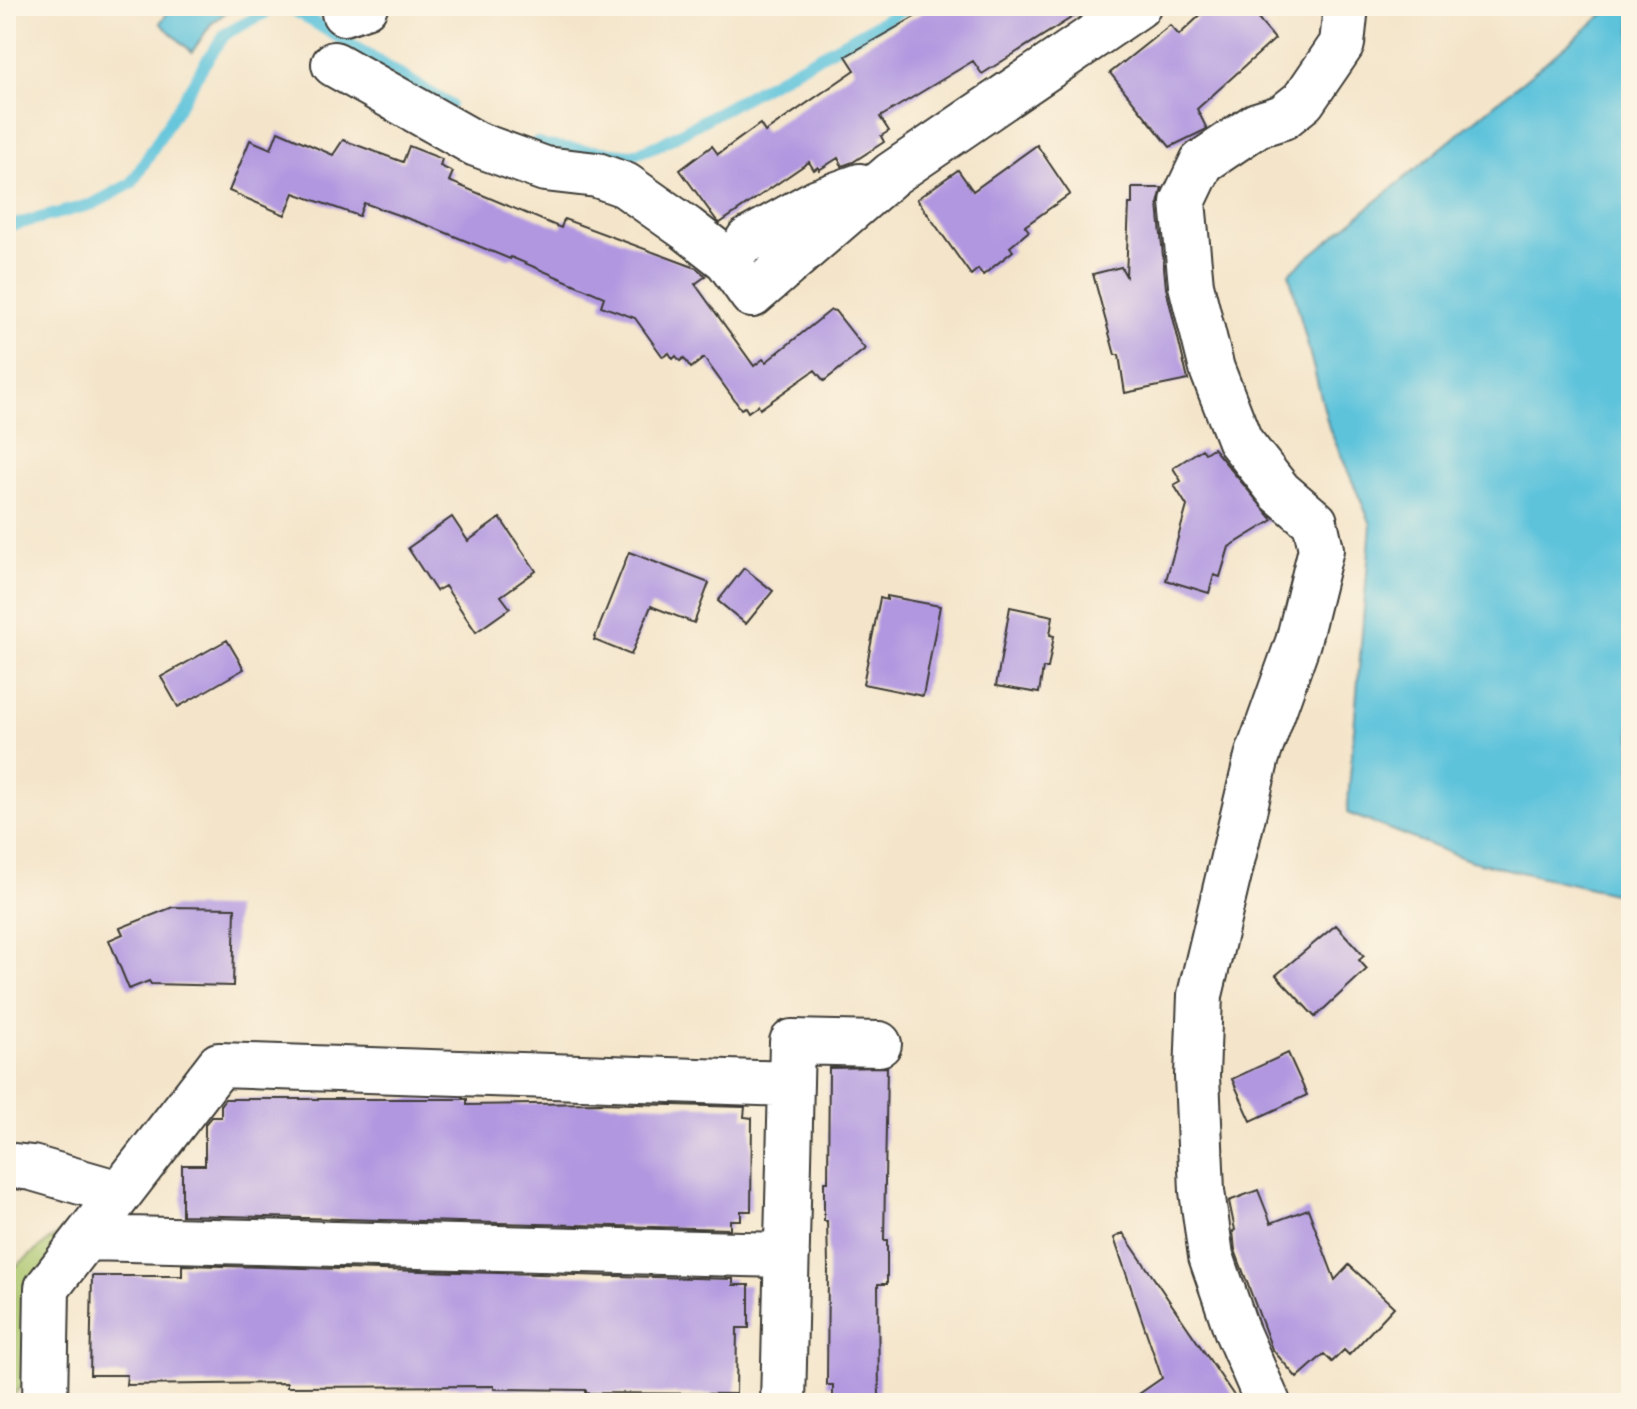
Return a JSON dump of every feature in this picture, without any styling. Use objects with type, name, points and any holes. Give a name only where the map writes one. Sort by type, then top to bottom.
[{"type":"street","points":[[334,64],[476,144],[545,169],[597,175],[625,185],[727,260],[752,295],[892,174],[1138,6]]},
{"type":"street","points":[[1268,1403],[1237,1332],[1211,1256],[1202,1191],[1197,1076],[1200,995],[1257,757],[1298,642],[1321,549],[1315,522],[1280,492],[1240,441],[1212,369],[1191,285],[1183,202],[1202,162],[1257,125],[1283,117],[1303,101],[1342,44],[1346,6]]},
{"type":"street","points":[[748,240],[818,201],[892,174]]},
{"type":"street","points":[[783,1403],[792,1042],[879,1044]]},
{"type":"street","points":[[45,1403],[47,1288],[219,1065],[791,1084]]},
{"type":"street","points":[[6,1165],[32,1168],[119,1193]]},
{"type":"street","points":[[86,1238],[787,1255]]},
{"type":"green space","points":[[67,1226],[33,1372],[15,1394],[6,1393],[6,1274]]},
{"type":"water","points":[[173,6],[234,6],[211,24],[192,52],[160,23]]},
{"type":"water","points":[[1614,6],[1631,6],[1631,897],[1471,861],[1347,813],[1371,524],[1329,428],[1289,273]]},
{"type":"building","points":[[934,6],[1090,6],[982,74],[973,61],[880,117],[889,131],[881,136],[884,142],[853,162],[842,166],[838,158],[814,170],[809,162],[720,223],[717,221],[680,170],[712,146],[718,154],[760,124],[765,132],[855,70],[846,56]]},
{"type":"building","points":[[1210,6],[1247,6],[1275,39],[1197,109],[1207,129],[1170,147],[1110,73],[1170,25],[1179,35]]},
{"type":"building","points":[[278,131],[333,155],[343,140],[403,162],[409,146],[442,159],[440,166],[453,172],[449,181],[561,228],[564,219],[696,268],[706,276],[695,284],[754,366],[763,359],[766,362],[831,310],[865,349],[824,381],[815,370],[760,409],[758,405],[748,412],[745,407],[741,409],[704,358],[691,368],[684,358],[680,361],[676,356],[673,359],[669,353],[663,357],[635,318],[601,306],[604,297],[511,257],[364,203],[359,216],[294,193],[285,215],[229,191],[250,140],[271,149]]},
{"type":"building","points":[[1037,145],[1070,194],[1025,226],[1029,231],[1010,247],[1013,251],[983,275],[978,269],[971,275],[917,199],[958,170],[973,191]]},
{"type":"building","points":[[1132,188],[1162,188],[1158,204],[1166,288],[1188,380],[1125,393],[1119,355],[1115,355],[1093,274],[1121,267],[1126,276]]},
{"type":"building","points":[[1213,448],[1273,520],[1229,547],[1220,577],[1214,575],[1209,593],[1166,580],[1187,506],[1174,485],[1181,481],[1173,468],[1202,449],[1205,453]]},
{"type":"building","points":[[452,517],[468,541],[500,518],[536,571],[501,596],[510,608],[476,632],[445,586],[436,591],[408,548]]},
{"type":"building","points":[[629,552],[709,583],[694,623],[651,606],[631,655],[594,640]]},
{"type":"building","points":[[744,568],[773,591],[746,624],[718,601]]},
{"type":"building","points":[[887,596],[940,606],[923,696],[863,684],[880,598],[887,600]]},
{"type":"building","points":[[1010,607],[1053,616],[1050,635],[1054,636],[1048,668],[1043,668],[1039,693],[996,686]]},
{"type":"building","points":[[227,640],[244,669],[178,707],[161,677]]},
{"type":"building","points":[[173,907],[235,908],[233,986],[151,984],[149,981],[129,989],[109,940],[123,934],[120,928]]},
{"type":"building","points":[[1336,925],[1364,956],[1359,960],[1367,969],[1315,1017],[1276,975]]},
{"type":"building","points":[[1288,1053],[1307,1095],[1251,1121],[1232,1079]]},
{"type":"building","points":[[887,1067],[884,1240],[887,1240],[887,1284],[878,1284],[879,1403],[833,1403],[833,1385],[827,1385],[828,1266],[827,1221],[824,1221],[824,1182],[828,1182],[829,1068]]},
{"type":"building","points":[[225,1099],[467,1099],[467,1105],[600,1103],[745,1107],[744,1117],[752,1118],[751,1211],[741,1211],[741,1220],[730,1220],[730,1229],[182,1215],[182,1165],[205,1165],[205,1124],[211,1117],[221,1117],[221,1104]]},
{"type":"building","points":[[1258,1190],[1271,1223],[1308,1209],[1335,1280],[1349,1265],[1394,1307],[1349,1355],[1344,1350],[1332,1362],[1324,1354],[1297,1378],[1272,1349],[1235,1250],[1235,1230],[1229,1201]]},
{"type":"building","points":[[1123,1233],[1239,1403],[1126,1403],[1162,1378],[1114,1238]]},
{"type":"building","points":[[182,1265],[733,1279],[733,1285],[749,1285],[749,1328],[737,1328],[736,1394],[586,1393],[586,1390],[494,1389],[494,1386],[287,1387],[287,1383],[126,1385],[127,1375],[90,1375],[92,1276],[182,1276]]},
{"type":"waterway","points":[[536,143],[632,155],[661,144],[910,6]]},
{"type":"waterway","points":[[6,227],[93,204],[132,183],[225,34],[274,8],[289,7],[450,105]]}]
